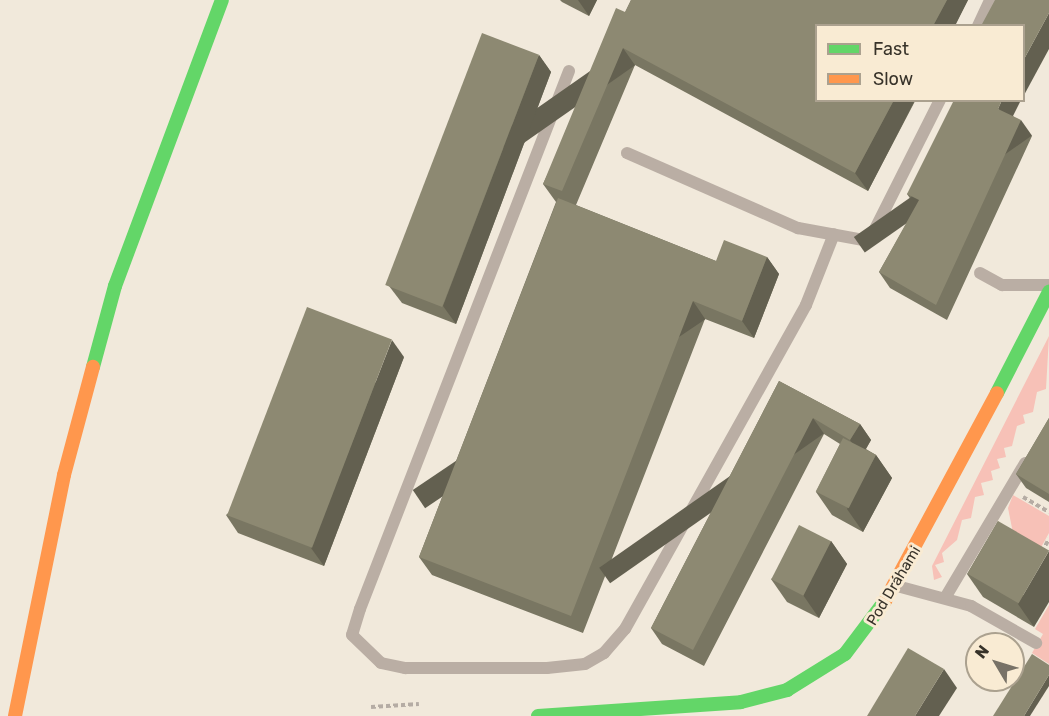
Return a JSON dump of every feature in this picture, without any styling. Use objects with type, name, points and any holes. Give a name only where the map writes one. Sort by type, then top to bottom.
[{"type":"main road","points":[[15,716],[61,487],[115,286],[222,0]]},
{"type":"main road","name":"Pod Dráhami","points":[[537,716],[702,707],[787,690],[845,654],[897,586],[1049,292]]},
{"type":"lane","points":[[979,24],[990,0]]},
{"type":"lane","points":[[569,71],[352,635],[381,663],[405,668],[547,668],[585,664],[604,653],[625,629],[806,305],[834,234]]},
{"type":"lane","points":[[627,153],[798,228],[869,241],[939,102]]},
{"type":"lane","points":[[980,273],[1002,285],[1049,285]]},
{"type":"lane","points":[[945,598],[1032,451]]},
{"type":"lane","points":[[897,586],[945,598],[985,612],[1036,643]]},
{"type":"path","points":[[1010,489],[1049,512]]},
{"type":"path","points":[[1031,551],[1040,556],[1049,539]]},
{"type":"path","points":[[371,706],[419,704]]},
{"type":"shaded area","points":[[1049,336],[1046,389],[1037,392],[1033,412],[1023,415],[1025,423],[1017,426],[1012,446],[1004,448],[1006,457],[997,459],[1000,468],[991,471],[993,480],[981,483],[984,495],[975,497],[971,518],[962,520],[957,540],[942,553],[944,562],[935,565],[942,577],[934,580],[932,566]]},
{"type":"shaded area","points":[[1013,495],[1049,516],[1049,533],[1039,551],[1013,533],[1008,508]]},
{"type":"shaded area","points":[[1049,605],[1049,664],[1032,653],[1043,634],[1035,629]]},
{"type":"building","points":[[631,0],[947,0],[934,24],[815,24],[815,102],[893,102],[855,173],[623,48],[562,191],[543,184],[616,8],[625,12]]},
{"type":"building","points":[[995,0],[1049,0],[1049,13],[1025,57],[1025,24],[982,24]]},
{"type":"building","points":[[482,33],[539,55],[442,307],[385,285]]},
{"type":"building","points":[[953,102],[1001,102],[998,109],[1021,120],[936,305],[879,272],[919,200],[907,194]]},
{"type":"building","points":[[558,198],[716,261],[724,240],[767,257],[742,321],[693,301],[571,616],[419,557]]},
{"type":"building","points":[[307,307],[392,340],[312,548],[227,515]]},
{"type":"building","points":[[779,381],[860,424],[850,440],[813,418],[693,650],[651,628]]},
{"type":"building","points":[[1049,418],[1049,494],[1016,474]]},
{"type":"building","points":[[843,438],[876,455],[849,508],[816,491]]},
{"type":"building","points":[[998,521],[1049,550],[1019,603],[968,574]]},
{"type":"building","points":[[799,525],[831,541],[803,596],[771,579]]},
{"type":"building","points":[[908,648],[944,669],[915,716],[867,716]]},
{"type":"building","points":[[1032,654],[1049,665],[1049,675],[1024,716],[993,716],[1008,692],[1025,692],[1025,665]]},
{"type":"traffic: fast","points":[[93,367],[115,286],[222,0]]},
{"type":"traffic: fast","points":[[997,393],[1049,292]]},
{"type":"traffic: fast","points":[[538,716],[741,702],[787,690],[845,654],[885,601]]},
{"type":"traffic: slow","points":[[15,716],[64,475],[93,367]]},
{"type":"traffic: slow","points":[[885,601],[997,393]]}]
